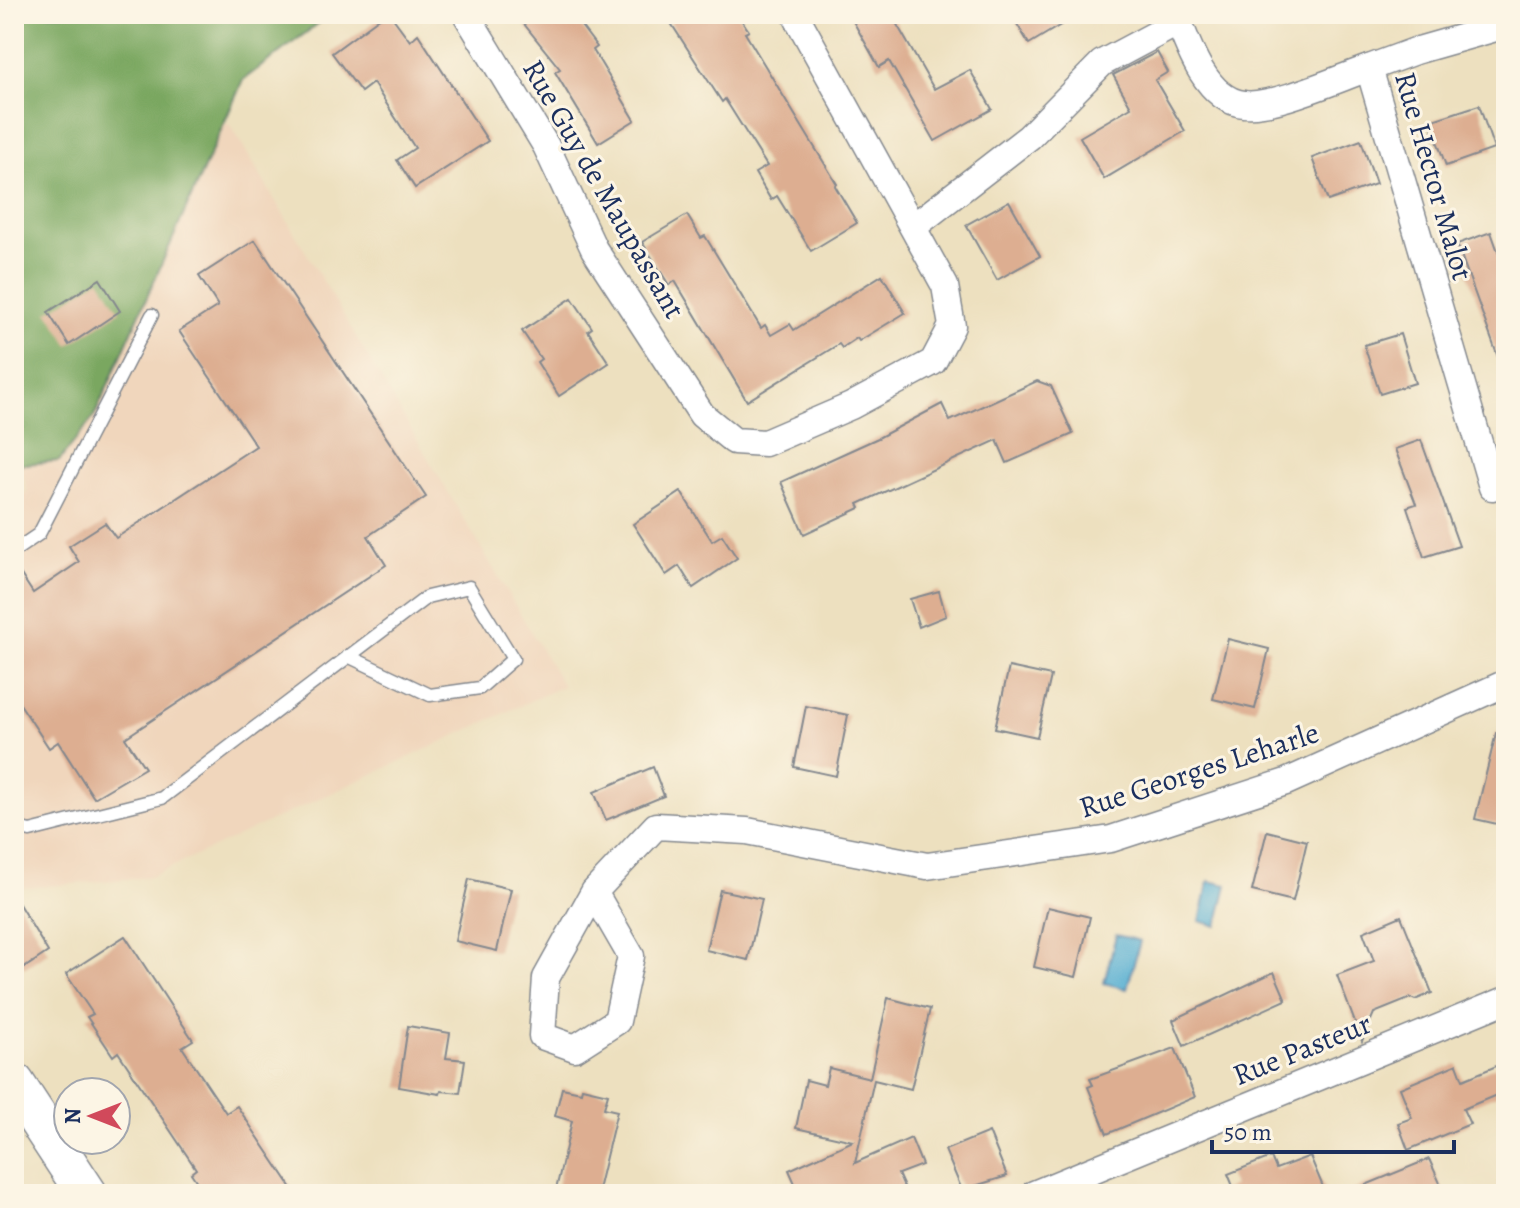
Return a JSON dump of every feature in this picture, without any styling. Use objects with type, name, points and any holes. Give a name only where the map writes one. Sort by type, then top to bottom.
[{"type":"main road","points":[[14,1083],[87,1194]]},
{"type":"street","name":"Rue Guy de Maupassant","points":[[466,14],[546,146],[594,249],[702,415],[734,441],[765,443],[851,406],[933,362],[952,326],[945,286],[795,14]]},
{"type":"street","points":[[913,227],[1029,137],[1102,63],[1177,18]]},
{"type":"street","name":"Rue Hector Malot","points":[[1177,18],[1192,59],[1220,94],[1242,104],[1269,102],[1415,51],[1506,25]]},
{"type":"street","name":"Rue Hector Malot","points":[[1369,68],[1492,487]]},
{"type":"street","name":"Rue Georges Leharle","points":[[594,892],[631,956],[617,1021],[575,1048],[542,1036],[546,978],[594,892],[656,826],[747,831],[927,866],[1111,839],[1286,782],[1506,683]]},
{"type":"street","name":"Rue Pasteur","points":[[1034,1194],[1506,1000]]},
{"type":"lane","points":[[14,551],[39,534],[152,315]]},
{"type":"lane","points":[[14,827],[30,831],[162,798],[348,656],[427,597],[469,587],[513,659],[480,688],[430,695],[348,656]]},
{"type":"shaded area","points":[[230,124],[563,686],[150,877],[14,889],[14,506],[27,491],[14,434],[14,253],[131,127]]},
{"type":"green space","points":[[14,14],[331,14],[243,80],[94,417],[59,461],[14,465]]},
{"type":"water","points":[[1209,881],[1227,885],[1217,926],[1200,921]]},
{"type":"water","points":[[1116,935],[1140,941],[1127,989],[1104,983]]},
{"type":"building","points":[[385,14],[390,14],[410,41],[418,34],[488,141],[415,188],[397,160],[415,148],[373,83],[361,92],[332,53]]},
{"type":"building","points":[[516,14],[572,14],[597,47],[593,50],[635,120],[598,143],[555,72],[560,69]]},
{"type":"building","points":[[665,14],[737,14],[749,31],[745,33],[837,184],[835,186],[857,223],[811,251],[777,196],[771,200],[755,173],[767,166],[725,99],[722,102]]},
{"type":"building","points":[[849,14],[891,14],[934,89],[970,70],[992,109],[935,141],[889,61],[879,67]]},
{"type":"building","points":[[1011,14],[1079,14],[1029,44]]},
{"type":"building","points":[[1157,52],[1168,72],[1155,80],[1185,131],[1104,179],[1080,137],[1131,107],[1113,75]]},
{"type":"building","points":[[1479,105],[1494,149],[1446,166],[1430,121]]},
{"type":"building","points":[[1361,140],[1376,184],[1328,201],[1312,158]]},
{"type":"building","points":[[1009,201],[1040,256],[997,280],[966,225]]},
{"type":"building","points":[[687,215],[701,238],[705,236],[761,328],[765,325],[771,335],[790,324],[794,330],[882,275],[905,313],[859,341],[857,338],[842,348],[839,344],[747,401],[675,281],[669,285],[642,242]]},
{"type":"building","points":[[1491,232],[1506,274],[1506,370],[1503,371],[1457,244]]},
{"type":"building","points":[[255,240],[426,497],[368,536],[386,565],[125,738],[145,768],[94,798],[58,742],[49,748],[14,695],[14,564],[33,593],[79,562],[69,546],[105,523],[116,538],[256,446],[179,331],[218,306],[199,276]]},
{"type":"building","points":[[100,279],[120,311],[69,345],[48,312]]},
{"type":"building","points":[[572,298],[592,328],[588,331],[609,363],[559,396],[537,362],[541,359],[522,331]]},
{"type":"building","points":[[1400,334],[1415,383],[1380,394],[1364,345]]},
{"type":"building","points":[[1037,381],[1051,386],[1073,434],[1007,463],[997,440],[858,504],[860,508],[804,534],[781,482],[878,438],[942,404],[950,421]]},
{"type":"building","points":[[1421,440],[1459,546],[1424,557],[1407,507],[1416,504],[1395,449]]},
{"type":"building","points":[[681,492],[712,541],[722,535],[737,558],[693,588],[679,566],[666,575],[633,524]]},
{"type":"building","points":[[939,591],[946,616],[919,627],[910,599]]},
{"type":"building","points":[[1228,639],[1269,649],[1255,709],[1213,699]]},
{"type":"building","points":[[1009,667],[1051,676],[1037,737],[995,728]]},
{"type":"building","points":[[806,706],[848,715],[836,776],[794,767]]},
{"type":"building","points":[[1496,733],[1506,734],[1506,826],[1475,819]]},
{"type":"building","points":[[653,767],[664,796],[606,820],[594,792]]},
{"type":"building","points":[[1267,831],[1307,841],[1293,901],[1252,891]]},
{"type":"building","points":[[469,879],[511,889],[497,951],[455,941]]},
{"type":"building","points":[[720,890],[762,899],[748,960],[706,950]]},
{"type":"building","points":[[14,896],[48,952],[24,968],[14,953]]},
{"type":"building","points":[[1048,907],[1090,917],[1076,977],[1034,967]]},
{"type":"building","points":[[1401,916],[1432,993],[1374,1013],[1362,1041],[1337,975],[1374,961],[1363,932]]},
{"type":"building","points":[[125,936],[193,1040],[182,1047],[226,1113],[237,1106],[296,1194],[205,1194],[191,1173],[196,1169],[118,1052],[113,1056],[87,1017],[93,1014],[66,974]]},
{"type":"building","points":[[1274,972],[1286,1000],[1184,1046],[1173,1020]]},
{"type":"building","points":[[888,998],[930,1009],[911,1089],[874,1080],[855,1163],[911,1138],[922,1165],[898,1174],[907,1194],[784,1194],[797,1188],[789,1170],[853,1141],[796,1128],[806,1080],[825,1085],[829,1068],[870,1078]]},
{"type":"building","points":[[408,1026],[450,1033],[446,1058],[465,1060],[460,1093],[441,1091],[440,1094],[399,1087]]},
{"type":"building","points":[[1175,1048],[1195,1097],[1107,1134],[1088,1087],[1093,1085],[1090,1079]]},
{"type":"building","points":[[1506,1062],[1506,1091],[1463,1109],[1470,1124],[1408,1150],[1398,1123],[1412,1118],[1400,1088],[1457,1064],[1463,1080]]},
{"type":"building","points":[[562,1088],[581,1092],[582,1088],[608,1094],[604,1108],[617,1111],[597,1194],[555,1194],[572,1121],[555,1116]]},
{"type":"building","points":[[989,1132],[1007,1176],[962,1190],[945,1150]]},
{"type":"building","points":[[1310,1156],[1326,1194],[1218,1194],[1233,1186],[1228,1174],[1271,1157],[1276,1169]]},
{"type":"building","points":[[1429,1159],[1445,1194],[1346,1194],[1346,1193]]}]
